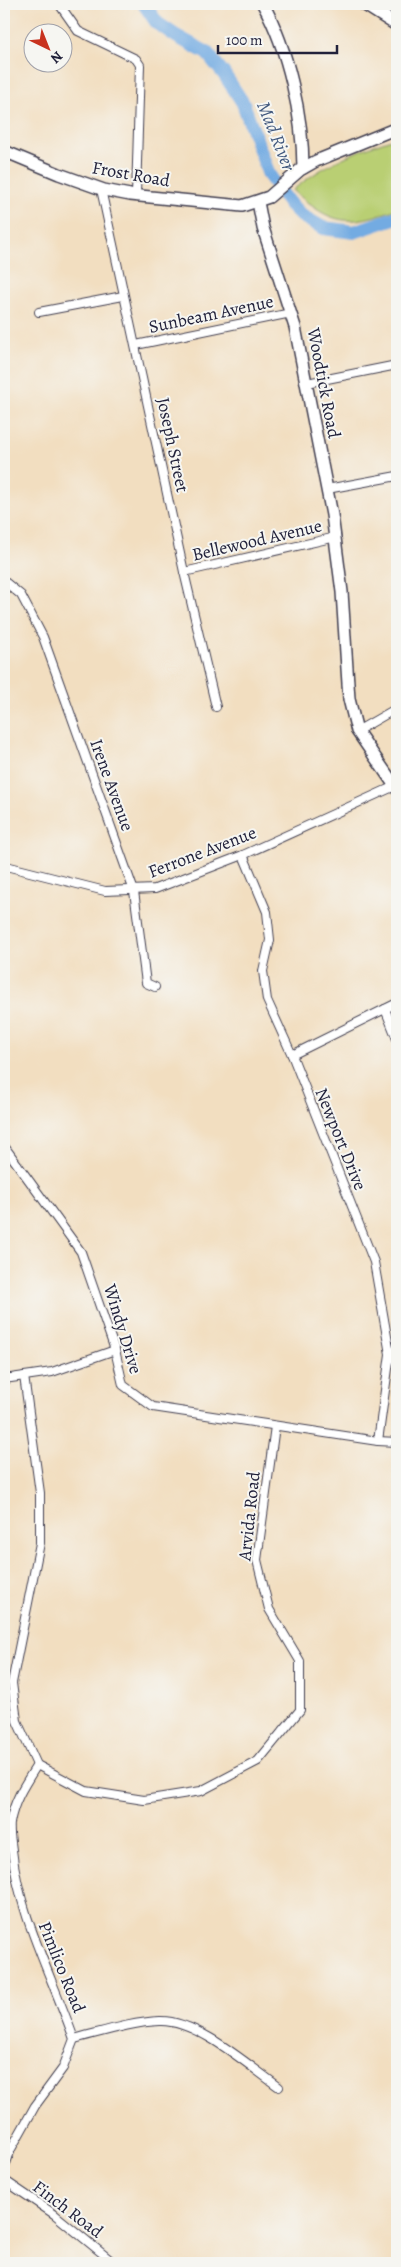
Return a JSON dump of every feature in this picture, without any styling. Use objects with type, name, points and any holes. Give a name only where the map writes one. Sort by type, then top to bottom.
[{"type":"main road","points":[[263,4],[274,25],[286,61],[302,134],[303,168]]},
{"type":"main road","points":[[364,4],[397,25]]},
{"type":"main road","points":[[258,202],[271,195],[303,168],[320,159],[397,128]]},
{"type":"main road","name":"Frost Road","points":[[4,151],[101,189],[233,206],[258,202]]},
{"type":"main road","name":"Woodtick Road","points":[[258,202],[263,228],[291,313],[307,383],[336,537],[342,592],[349,699],[357,731],[396,788]]},
{"type":"street","points":[[59,4],[78,30],[136,59],[140,65],[136,195]]},
{"type":"street","name":"Joseph Street","points":[[101,189],[184,572],[216,707]]},
{"type":"street","points":[[38,312],[123,296]]},
{"type":"street","name":"Sunbeam Avenue","points":[[136,345],[291,313]]},
{"type":"street","points":[[307,383],[397,365]]},
{"type":"street","points":[[327,489],[397,476]]},
{"type":"street","name":"Bellewood Avenue","points":[[184,572],[336,537]]},
{"type":"street","name":"Irene Avenue","points":[[4,581],[21,595],[43,638],[134,891],[146,983],[155,987]]},
{"type":"street","points":[[357,731],[397,708]]},
{"type":"street","name":"Ferrone Avenue","points":[[10,867],[105,891],[134,891],[155,888],[243,855],[396,788]]},
{"type":"street","name":"Newport Drive","points":[[243,855],[268,912],[270,940],[262,971],[267,1000],[292,1055],[374,1262],[390,1354],[378,1441]]},
{"type":"street","points":[[292,1055],[397,1003]]},
{"type":"street","points":[[385,1009],[397,1039]]},
{"type":"street","name":"Windy Drive","points":[[4,1146],[81,1252],[115,1350],[123,1385],[153,1407],[378,1441],[397,1442]]},
{"type":"street","points":[[4,1378],[52,1372],[115,1350]]},
{"type":"street","points":[[24,1376],[40,1493],[40,1543],[8,1682],[17,1721],[37,1765]]},
{"type":"street","name":"Arvida Road","points":[[37,1765],[86,1791],[144,1800],[201,1791],[258,1762],[300,1710],[300,1661],[269,1609],[257,1560],[275,1426]]},
{"type":"street","name":"Pimlico Road","points":[[4,2170],[12,2149],[35,2106],[63,2068],[74,2039],[58,1992],[26,1916],[14,1868],[10,1825],[17,1795],[37,1765]]},
{"type":"street","points":[[74,2039],[161,2021],[183,2025],[213,2041],[279,2087]]},
{"type":"street","name":"Finch Road","points":[[4,2180],[54,2214],[114,2263]]},
{"type":"green space","points":[[397,137],[397,209],[366,218],[342,220],[319,211],[293,190],[317,172],[342,158]]},
{"type":"waterway","name":"Mad River","points":[[144,4],[157,23],[207,53],[224,74],[243,103],[269,175],[288,202],[302,216],[323,228],[354,232],[397,217]]}]
